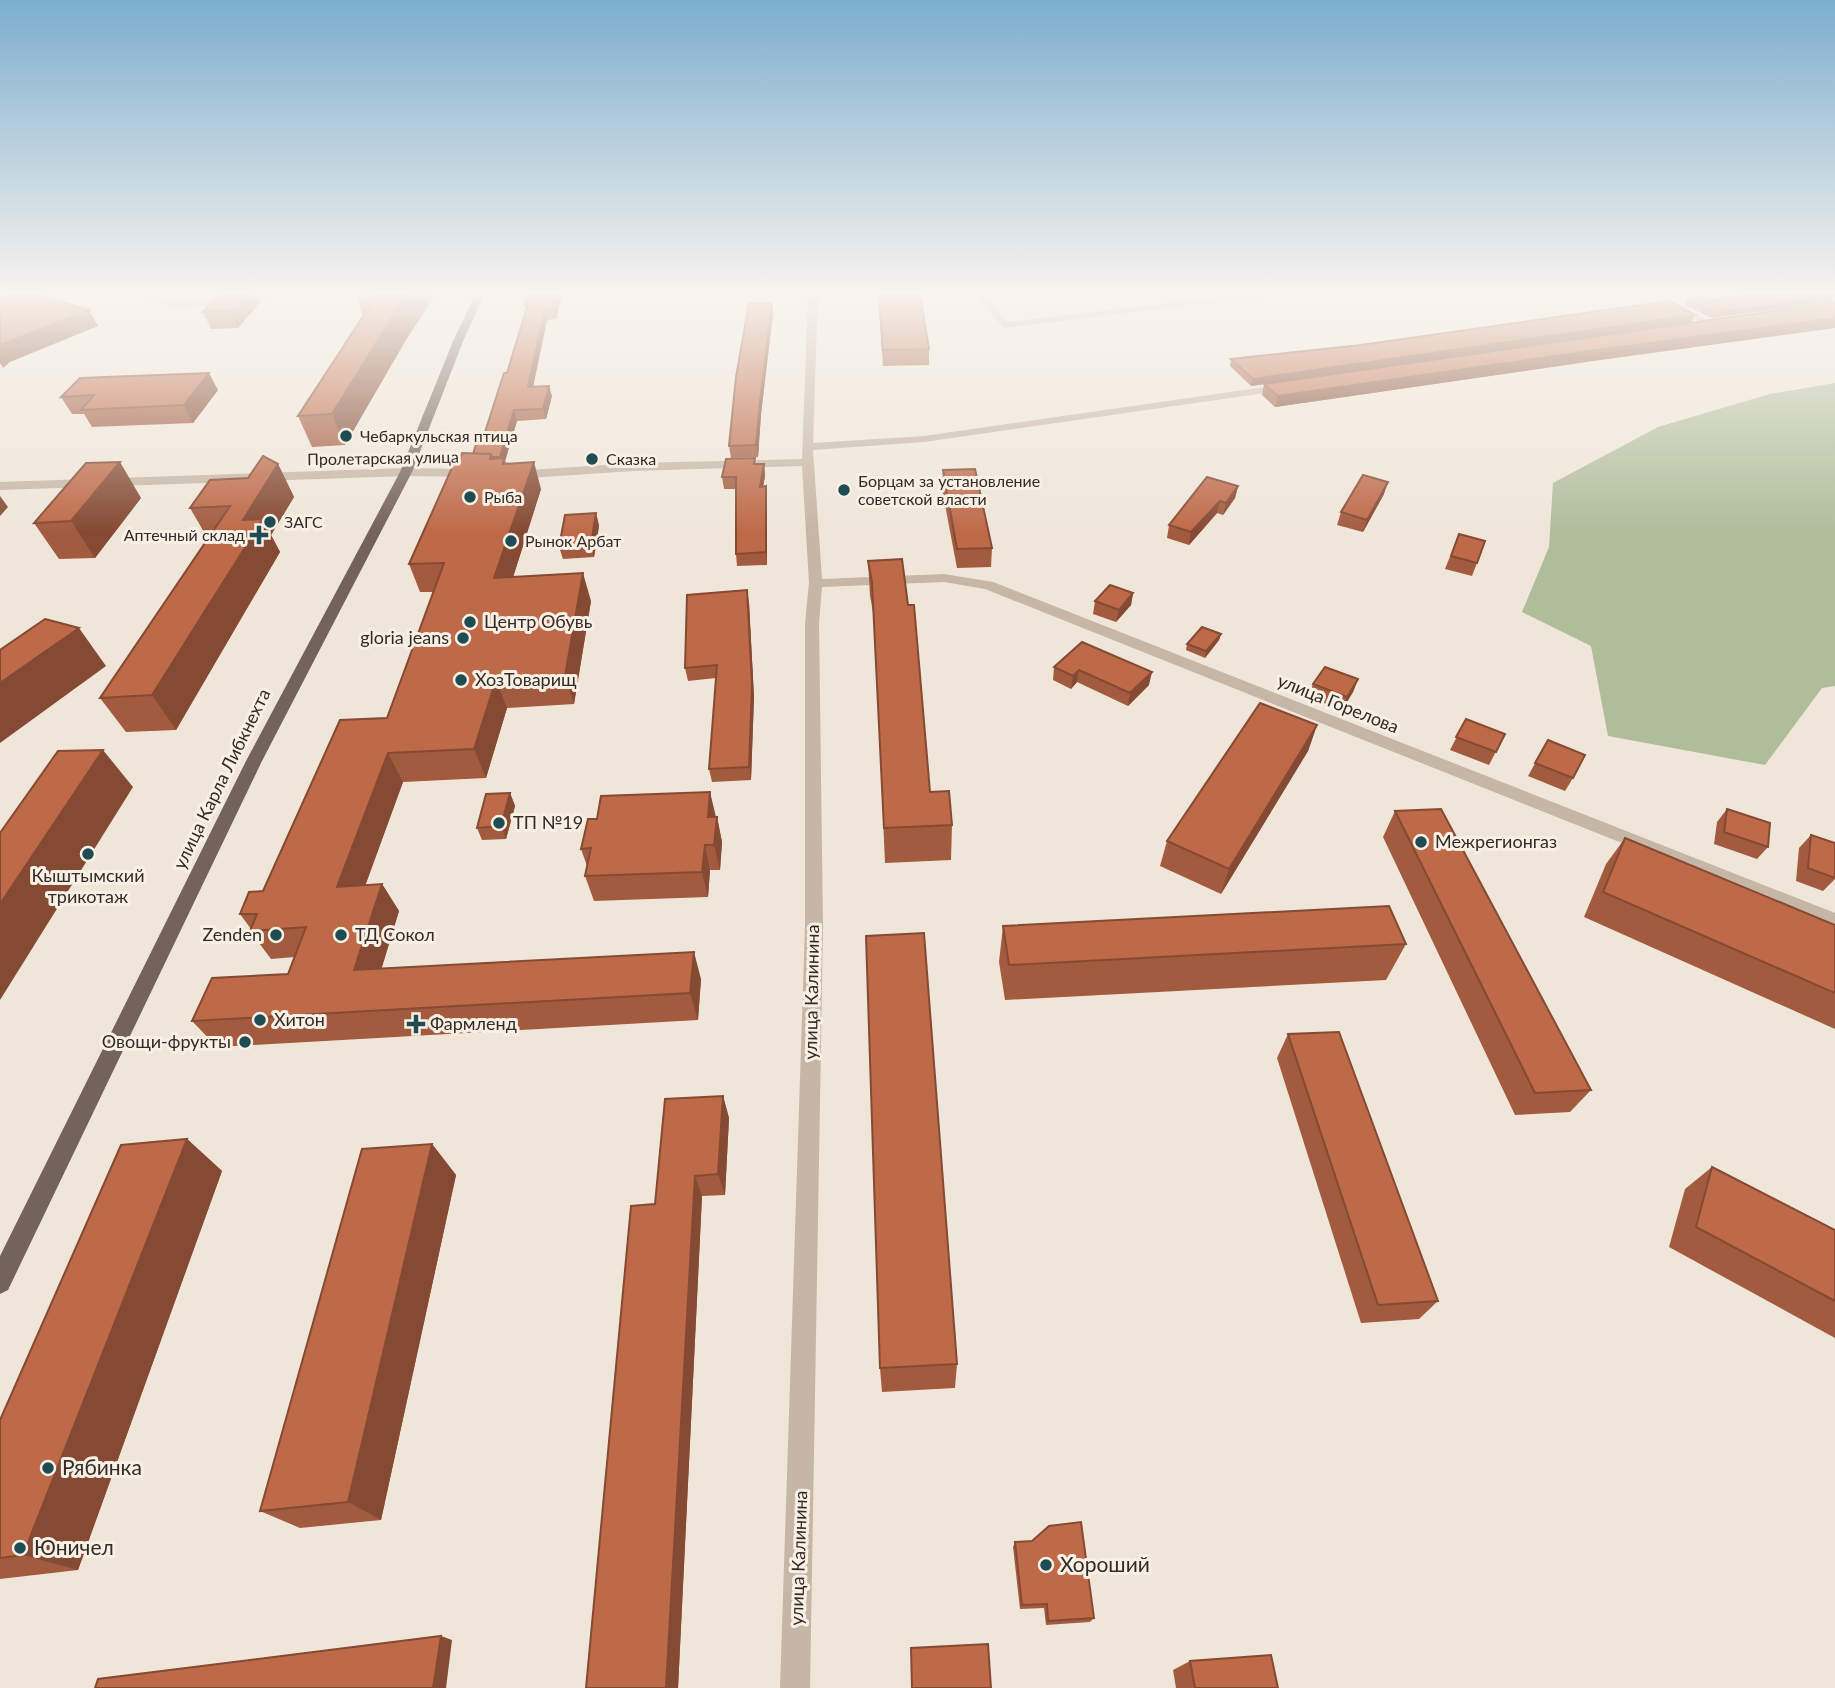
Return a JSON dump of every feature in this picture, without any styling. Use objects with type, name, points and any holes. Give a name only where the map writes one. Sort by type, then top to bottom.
[{"type":"main road","name":"улица Карла Либкнехта","points":[[0,1282],[258,754],[406,471],[445,374]]},
{"type":"street","name":"улица Калинина","points":[[795,1688],[814,926],[812,623],[816,583],[807,455],[810,374]]},
{"type":"street","name":"Пролетарская улица","points":[[0,486],[406,471],[530,475],[807,455],[1301,384]]},
{"type":"street","name":"улица Горелова","points":[[816,583],[944,578],[988,585],[1835,921]]},
{"type":"green space","points":[[1835,383],[1835,686],[1822,688],[1765,765],[1608,736],[1591,646],[1522,612],[1549,547],[1553,483],[1658,427],[1770,394]]},
{"type":"building","points":[[208,374],[184,405],[81,410],[94,395],[61,397],[80,378]]},
{"type":"building","points":[[326,374],[357,374],[332,414],[298,416]]},
{"type":"building","points":[[504,374],[531,374],[528,387],[549,386],[543,409],[514,410],[500,457],[473,454],[480,432],[485,432]]},
{"type":"building","points":[[737,374],[763,374],[756,445],[729,446]]},
{"type":"building","points":[[1247,374],[1289,374],[1253,379]]},
{"type":"building","points":[[1335,374],[1433,374],[1278,396],[1264,384]]},
{"type":"building","points":[[462,453],[491,454],[490,459],[504,458],[503,464],[534,462],[494,578],[583,573],[565,676],[496,680],[474,749],[388,753],[337,887],[382,884],[354,970],[694,952],[690,993],[192,1021],[212,978],[288,974],[306,927],[250,931],[257,914],[240,914],[249,892],[263,891],[340,720],[387,718],[444,563],[409,564],[455,461],[460,460]]},
{"type":"building","points":[[263,456],[278,464],[243,520],[263,519],[152,695],[100,698],[230,506],[190,508],[210,480],[248,478]]},
{"type":"building","points":[[755,458],[754,464],[764,464],[760,487],[766,486],[766,552],[736,554],[736,477],[722,477],[726,459]]},
{"type":"building","points":[[120,462],[71,521],[34,523],[86,463]]},
{"type":"building","points":[[975,469],[992,548],[957,549],[943,470]]},
{"type":"building","points":[[1363,475],[1388,482],[1367,520],[1341,512]]},
{"type":"building","points":[[1207,477],[1238,486],[1226,503],[1220,501],[1191,532],[1169,525]]},
{"type":"building","points":[[596,513],[591,545],[559,547],[565,515]]},
{"type":"building","points":[[1459,534],[1485,541],[1477,563],[1451,556]]},
{"type":"building","points":[[902,559],[908,605],[914,605],[930,792],[949,791],[952,825],[884,828],[872,582],[868,561]]},
{"type":"building","points":[[1110,585],[1133,593],[1119,610],[1095,601]]},
{"type":"building","points":[[747,590],[752,684],[749,767],[709,769],[717,665],[685,668],[687,595]]},
{"type":"building","points":[[45,619],[79,628],[0,683],[0,650]]},
{"type":"building","points":[[1202,627],[1221,634],[1206,651],[1187,644]]},
{"type":"building","points":[[1082,642],[1152,672],[1130,693],[1079,670],[1073,676],[1054,667]]},
{"type":"building","points":[[1325,667],[1358,679],[1347,697],[1313,684]]},
{"type":"building","points":[[1260,703],[1317,725],[1229,869],[1167,841]]},
{"type":"building","points":[[1466,719],[1505,734],[1496,752],[1456,737]]},
{"type":"building","points":[[1548,740],[1585,755],[1573,778],[1535,763]]},
{"type":"building","points":[[103,750],[0,904],[0,833],[58,751]]},
{"type":"building","points":[[710,792],[708,817],[717,817],[714,845],[705,845],[702,872],[585,876],[591,848],[581,849],[588,819],[597,819],[601,796]]},
{"type":"building","points":[[510,793],[501,826],[477,828],[486,794]]},
{"type":"building","points":[[1441,809],[1591,1090],[1535,1093],[1395,811]]},
{"type":"building","points":[[1727,809],[1770,823],[1768,847],[1724,832]]},
{"type":"building","points":[[1811,835],[1835,843],[1835,878],[1808,868]]},
{"type":"building","points":[[1625,838],[1835,925],[1835,993],[1603,892]]},
{"type":"building","points":[[1389,906],[1406,944],[1009,965],[1003,926]]},
{"type":"building","points":[[924,933],[957,1364],[880,1368],[866,936]]},
{"type":"building","points":[[1339,1032],[1438,1301],[1378,1305],[1288,1034]]},
{"type":"building","points":[[723,1096],[718,1174],[695,1176],[666,1688],[586,1688],[631,1206],[655,1204],[665,1099]]},
{"type":"building","points":[[187,1139],[23,1555],[0,1558],[0,1420],[121,1145]]},
{"type":"building","points":[[432,1144],[348,1502],[260,1511],[362,1149]]},
{"type":"building","points":[[1712,1167],[1835,1230],[1835,1301],[1696,1227]]},
{"type":"building","points":[[1081,1522],[1094,1618],[1048,1621],[1047,1604],[1022,1605],[1015,1542],[1032,1541],[1049,1526]]},
{"type":"building","points":[[441,1636],[433,1688],[95,1688],[98,1679]]},
{"type":"building","points":[[988,1644],[991,1688],[912,1688],[911,1648]]},
{"type":"building","points":[[1271,1655],[1278,1688],[1195,1688],[1190,1661]]},
{"type":"place","name":"Чебаркульская птица","points":[[346,436]]},
{"type":"place","name":"Сказка","points":[[592,459]]},
{"type":"place","name":"Борцам за установление советской власти","points":[[844,490]]},
{"type":"place","name":"Рыба","points":[[470,497]]},
{"type":"place","name":"ЗАГС","points":[[270,522]]},
{"type":"place","name":"Аптечный склад","points":[[259,535]]},
{"type":"place","name":"Рынок Арбат","points":[[511,541]]},
{"type":"place","name":"Центр Обувь","points":[[470,622]]},
{"type":"place","name":"gloria jeans","points":[[463,638]]},
{"type":"place","name":"ХозТоварищ","points":[[461,680]]},
{"type":"place","name":"ТП №19","points":[[499,823]]},
{"type":"place","name":"Межрегионгаз","points":[[1421,842]]},
{"type":"place","name":"Кыштымский трикотаж","points":[[88,854]]},
{"type":"place","name":"Zenden","points":[[276,935]]},
{"type":"place","name":"ТД Сокол","points":[[341,935]]},
{"type":"place","name":"Хитон","points":[[260,1020]]},
{"type":"place","name":"Фармленд","points":[[416,1024]]},
{"type":"place","name":"Овощи-фрукты","points":[[245,1042]]},
{"type":"place","name":"Рябинка","points":[[48,1468]]},
{"type":"place","name":"Юничел","points":[[20,1548]]},
{"type":"place","name":"Хороший","points":[[1046,1565]]}]
